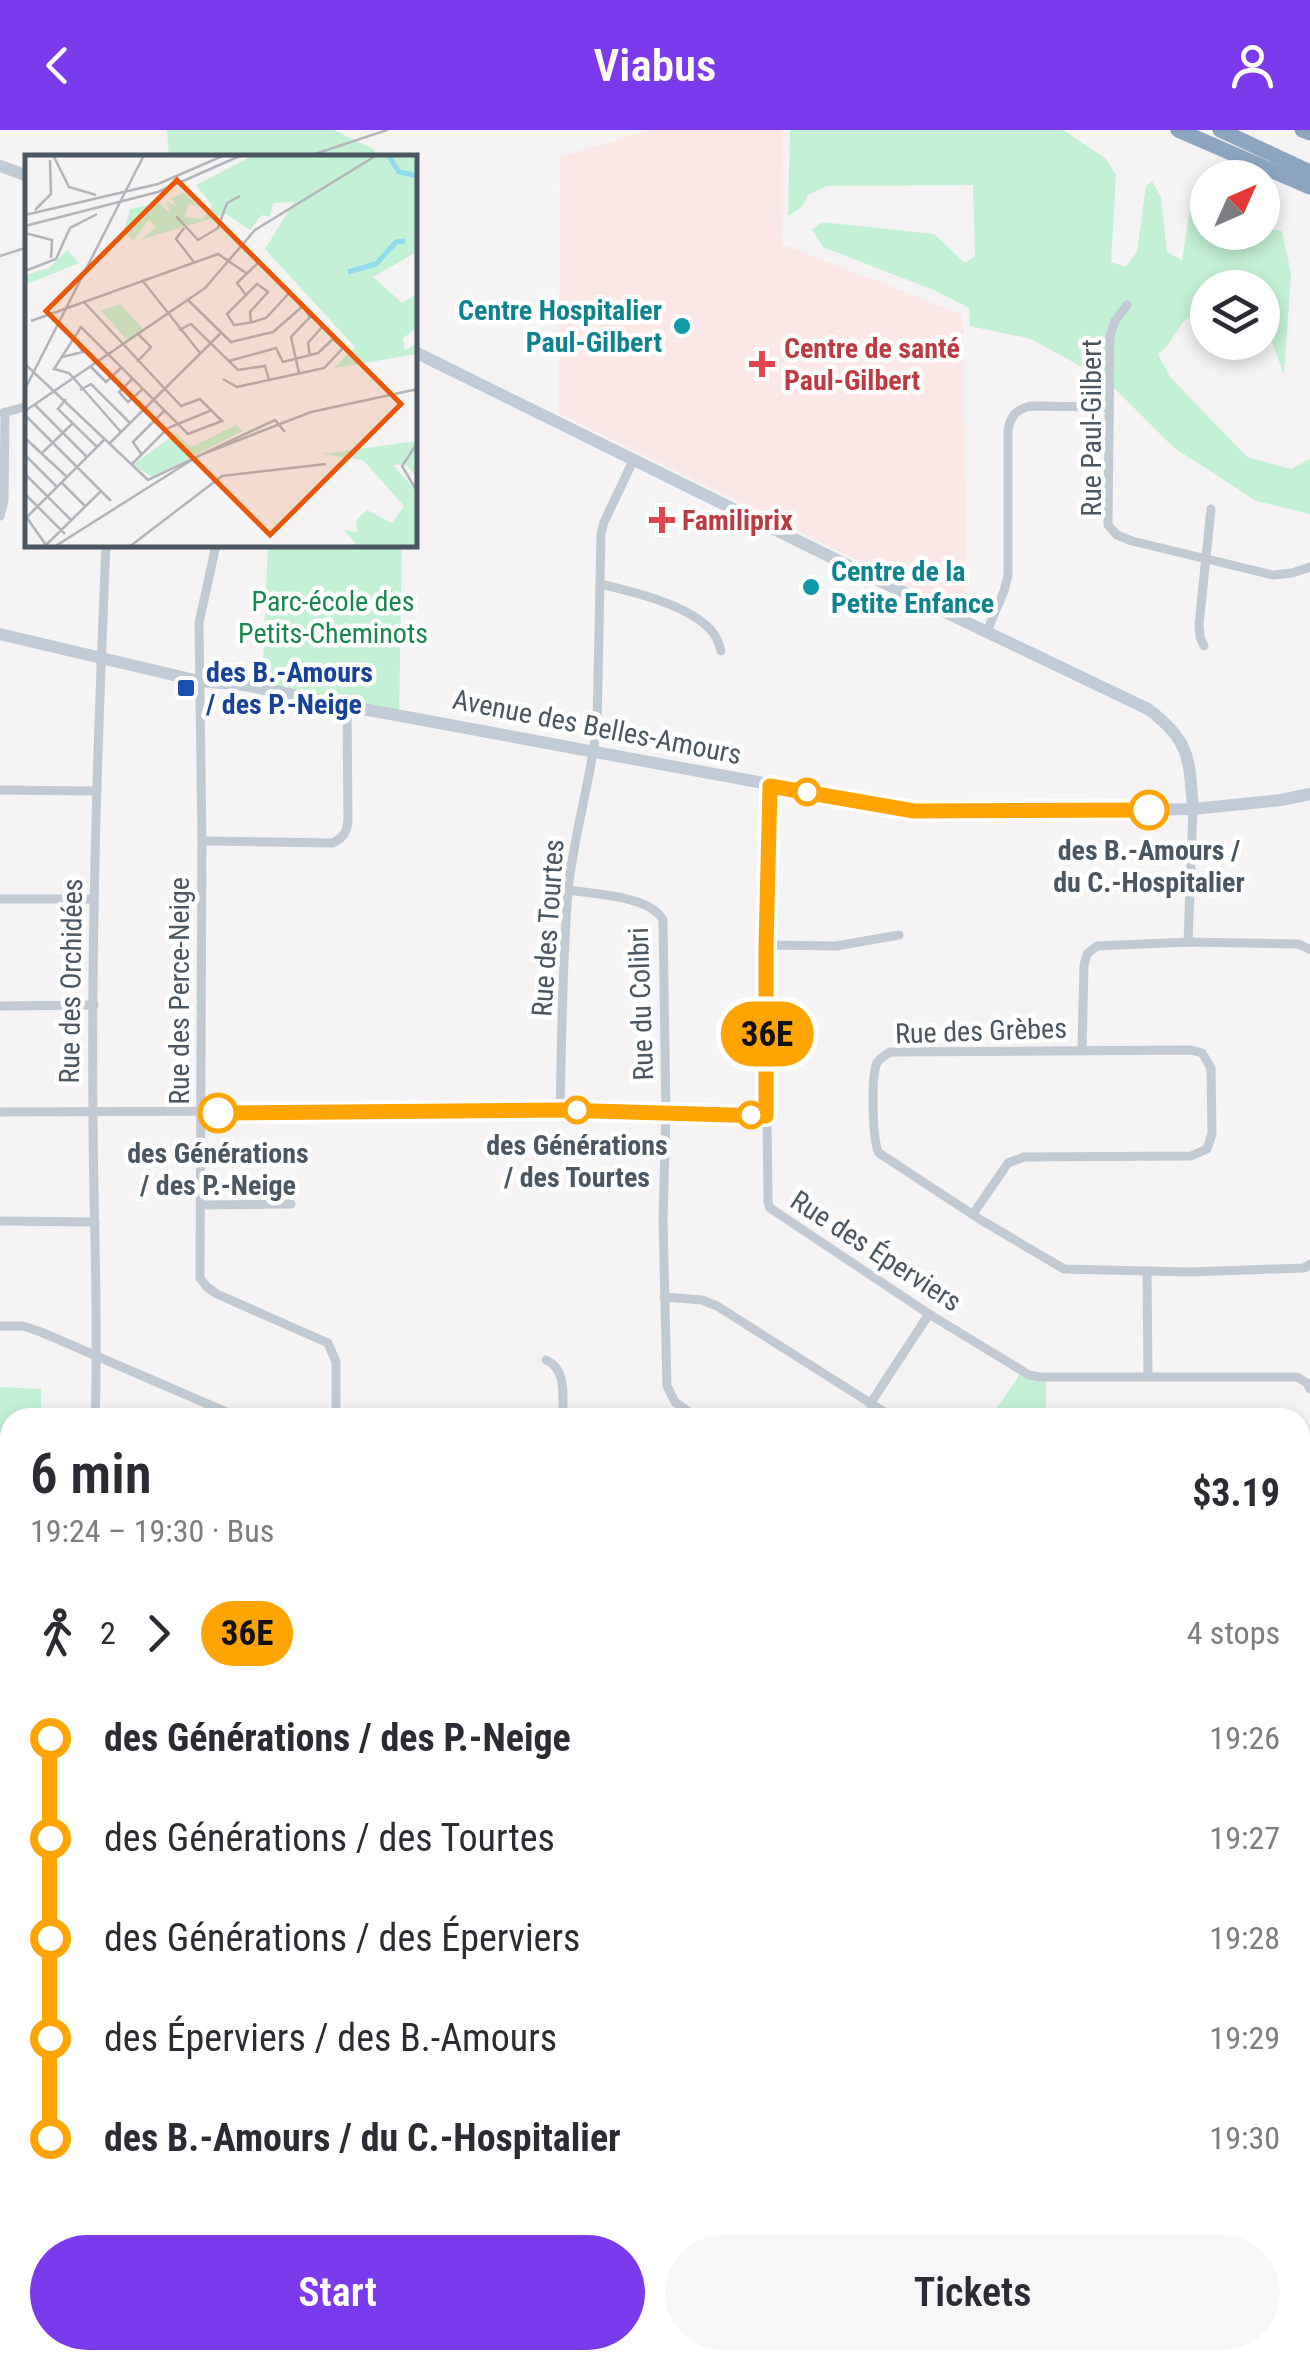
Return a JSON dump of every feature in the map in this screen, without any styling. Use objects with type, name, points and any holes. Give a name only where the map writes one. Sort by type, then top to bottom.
[{"type":"highway","points":[[1178,130],[1310,187]]},
{"type":"highway","points":[[1220,130],[1310,172]]},
{"type":"highway","points":[[1302,130],[1310,133]]},
{"type":"street","points":[[0,166],[25,175]]},
{"type":"street","name":"Rue Paul-Gilbert","points":[[1127,305],[1110,336],[1108,525],[1117,535],[1132,541],[1273,575],[1310,567]]},
{"type":"street","points":[[418,353],[1148,710],[1172,727],[1187,755],[1193,809],[1188,942]]},
{"type":"street","points":[[986,630],[1008,576],[1011,418],[1018,409],[1030,406],[1109,407]]},
{"type":"street","points":[[0,516],[4,501],[3,412]]},
{"type":"street","name":"Rue des Tourtes","points":[[560,1110],[568,890],[596,724],[601,534],[634,459]]},
{"type":"street","points":[[1204,646],[1199,625],[1211,510]]},
{"type":"street","name":"Rue des Orchidées","points":[[95,1408],[94,899],[106,548]]},
{"type":"street","name":"Rue des Perce-Neige","points":[[215,548],[199,623],[200,1278],[218,1294],[328,1343],[336,1362],[336,1408]]},
{"type":"street","points":[[600,584],[648,596],[690,615],[710,628],[722,651]]},
{"type":"street","name":"Avenue des Belles-Amours","points":[[0,634],[199,681],[246,685],[914,811],[1193,809],[1310,794]]},
{"type":"street","points":[[202,841],[333,843],[342,838],[348,820],[347,706]]},
{"type":"street","name":"Rue des Éperviers","points":[[770,786],[766,946],[770,1208],[929,1314],[1037,1377],[1297,1377],[1308,1386]]},
{"type":"street","points":[[0,790],[98,791]]},
{"type":"street","name":"Rue du Colibri","points":[[568,890],[646,903],[663,920],[667,1386],[675,1402],[683,1408]]},
{"type":"street","points":[[0,899],[94,899]]},
{"type":"street","points":[[766,946],[836,946],[898,936]]},
{"type":"street","name":"Rue des Grèbes","points":[[1310,950],[1298,944],[1104,945],[1091,950],[1084,965],[1082,1051],[890,1052],[880,1058],[874,1072],[874,1143],[878,1154],[1064,1269],[1188,1272],[1304,1268],[1310,1264]]},
{"type":"street","points":[[0,1006],[94,1005]]},
{"type":"street","points":[[973,1214],[1014,1159],[1190,1156],[1207,1149],[1212,1134],[1211,1068],[1202,1053],[1082,1051]]},
{"type":"street","points":[[0,1112],[560,1110],[766,1116]]},
{"type":"street","points":[[201,1205],[290,1204]]},
{"type":"street","points":[[0,1221],[95,1222]]},
{"type":"street","points":[[1147,1271],[1148,1376]]},
{"type":"street","points":[[664,1297],[702,1300],[717,1306],[877,1408]]},
{"type":"street","points":[[870,1404],[929,1314]]},
{"type":"street","points":[[0,1326],[22,1326],[216,1408]]},
{"type":"street","points":[[546,1360],[562,1374],[563,1408]]},
{"type":"shaded area","name":"Centre de santé Paul-Gilbert","points":[[650,130],[783,130],[782,244],[963,315],[966,614],[559,413],[560,157]]},
{"type":"green space","points":[[167,130],[334,130],[378,155],[169,155]]},
{"type":"green space","points":[[790,130],[1063,130],[1105,158],[1116,175],[1111,262],[1126,267],[1137,252],[1146,186],[1152,181],[1161,197],[1167,252],[1182,260],[1190,210],[1190,250],[1280,250],[1282,231],[1291,274],[1284,375],[1279,360],[1280,270],[1190,270],[1190,317],[1158,354],[1170,377],[1247,457],[1291,469],[1310,459],[1310,514],[1256,501],[1173,447],[1106,380],[1031,339],[970,326],[969,308],[823,247],[812,230],[822,222],[934,234],[965,263],[975,256],[973,185],[827,186],[808,195],[802,207],[788,216]]},
{"type":"green space","name":"Parc-école des Petits-Cheminots","points":[[268,548],[402,548],[399,715],[262,688]]},
{"type":"green space","points":[[1022,1371],[1046,1377],[1046,1408],[997,1408]]},
{"type":"green space","points":[[0,1387],[41,1389],[41,1408],[0,1408]]},
{"type":"railway","points":[[312,155],[387,130]]},
{"type":"railway","points":[[0,256],[25,248]]},
{"type":"bus line","name":"36E","points":[[218,1113],[560,1110],[766,1116],[770,786],[914,811],[1149,810]]},
{"type":"place","name":"Centre Hospitalier Paul-Gilbert","points":[[682,326]]},
{"type":"place","name":"Centre de santé Paul-Gilbert","points":[[762,364]]},
{"type":"place","name":"Familiprix","points":[[662,520]]},
{"type":"place","name":"Centre de la Petite Enfance","points":[[811,587]]},
{"type":"place","name":"des B.-Amours / des P.-Neige","points":[[186,688]]},
{"type":"place","name":"des B.-Amours / du C.-Hospitalier","points":[[1149,810]]},
{"type":"place","name":"des Générations / des Tourtes","points":[[577,1110]]},
{"type":"place","name":"des Générations / des P.-Neige","points":[[218,1113]]}]
